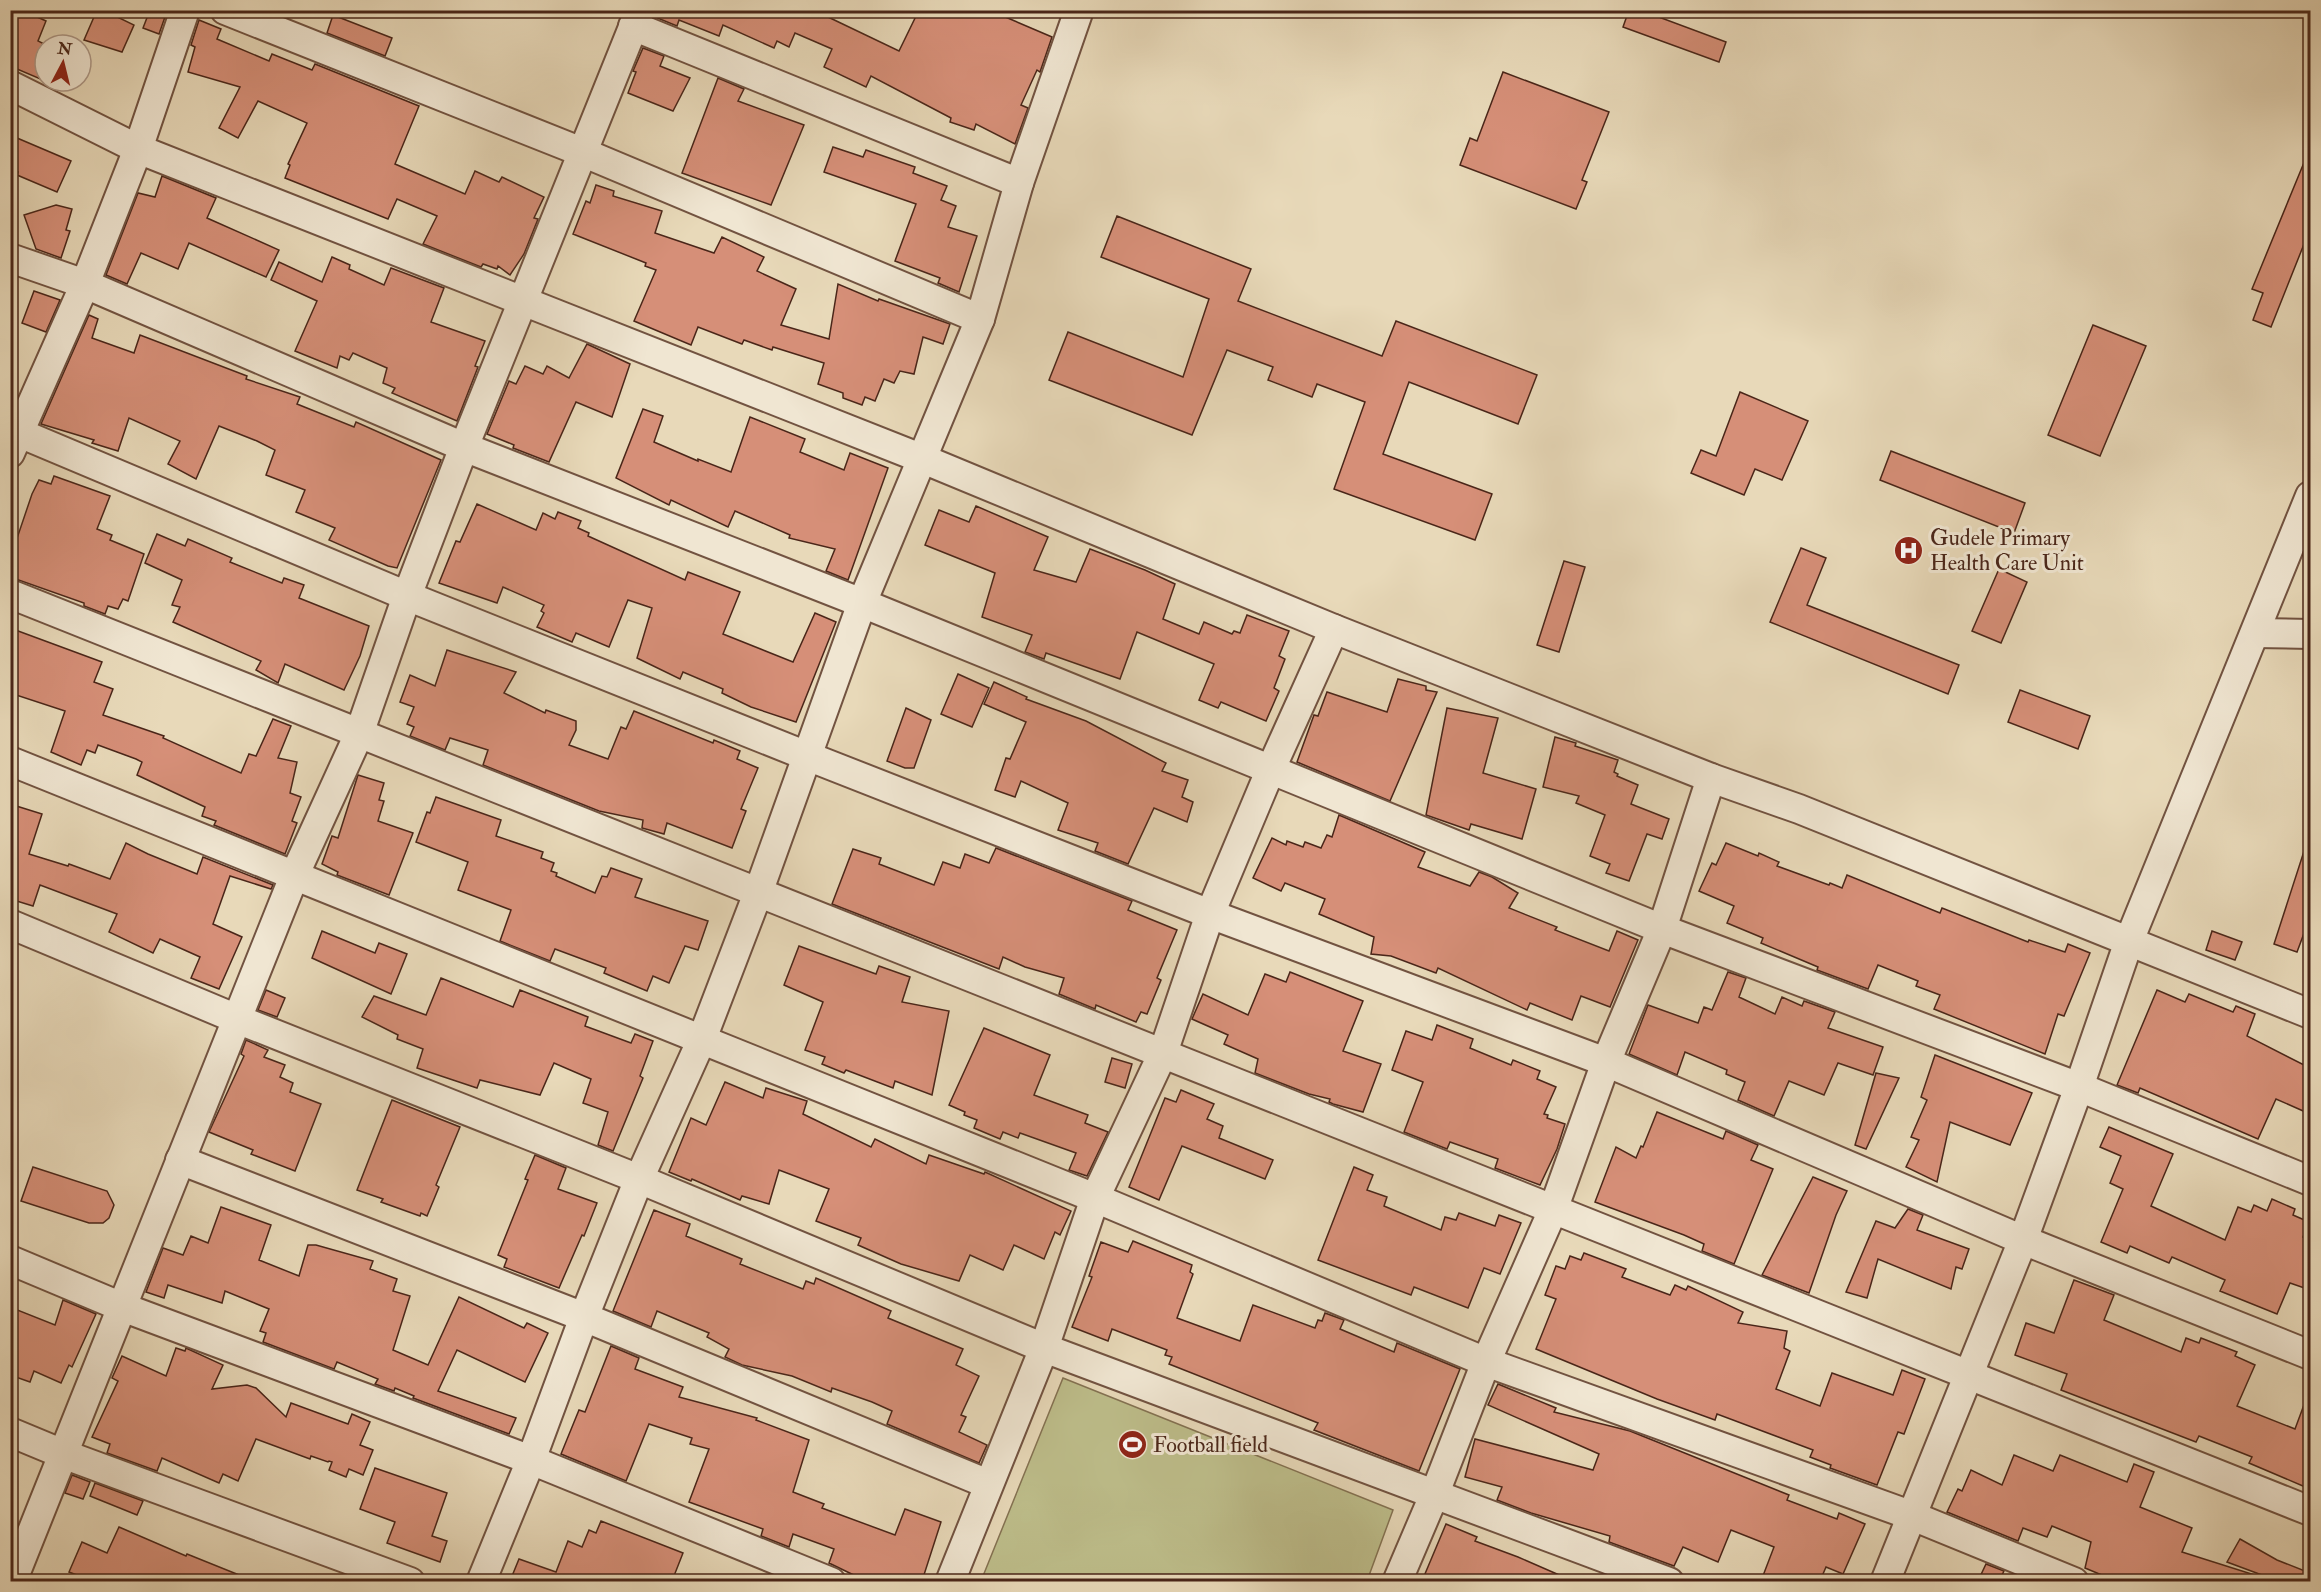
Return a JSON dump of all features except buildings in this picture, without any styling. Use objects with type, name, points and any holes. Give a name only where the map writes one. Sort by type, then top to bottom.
[{"type":"street","points":[[185,10],[138,149],[85,284],[13,438],[807,756],[1210,914],[1606,1062],[2023,1240],[2310,1355]]},
{"type":"street","points":[[225,10],[582,152],[980,319]]},
{"type":"street","points":[[481,1581],[531,1460],[584,1317],[639,1179],[702,1039],[758,892],[862,603],[980,319],[1019,183],[1073,12]]},
{"type":"street","points":[[12,1581],[295,874],[359,734],[407,596],[464,447],[637,18],[1019,183]]},
{"type":"street","points":[[10,85],[138,149],[923,459],[1334,629],[1711,778],[1799,809],[2310,1014]]},
{"type":"street","points":[[10,258],[85,284],[464,447],[862,603],[1662,929],[2079,1087],[2310,1181]]},
{"type":"street","points":[[1885,1581],[2023,1240],[2129,941],[2310,496]]},
{"type":"street","points":[[10,594],[2310,1511]]},
{"type":"street","points":[[950,1581],[1044,1348],[1095,1198],[1163,1053],[1210,914],[1270,771],[1334,629]]},
{"type":"street","points":[[2255,633],[2310,634]]},
{"type":"street","points":[[10,761],[1095,1198],[1486,1362],[1910,1515],[2074,1581]]},
{"type":"street","points":[[1397,1581],[1435,1493],[1486,1362],[1553,1210],[1606,1062],[1662,929],[1711,778]]},
{"type":"street","points":[[10,924],[237,1019],[639,1179],[1044,1348],[1669,1581]]},
{"type":"street","points":[[180,1160],[584,1317],[988,1484]]},
{"type":"street","points":[[10,1260],[122,1307],[531,1460],[831,1581]]},
{"type":"street","points":[[10,1432],[63,1454],[410,1581]]},
{"type":"green space","name":"Football field","points":[[1063,1378],[1393,1510],[1367,1581],[981,1581]]},
{"type":"place","name":"Gudele Primary Health Care Unit","points":[[1909,550]]},
{"type":"place","name":"Football field","points":[[1132,1444]]}]
